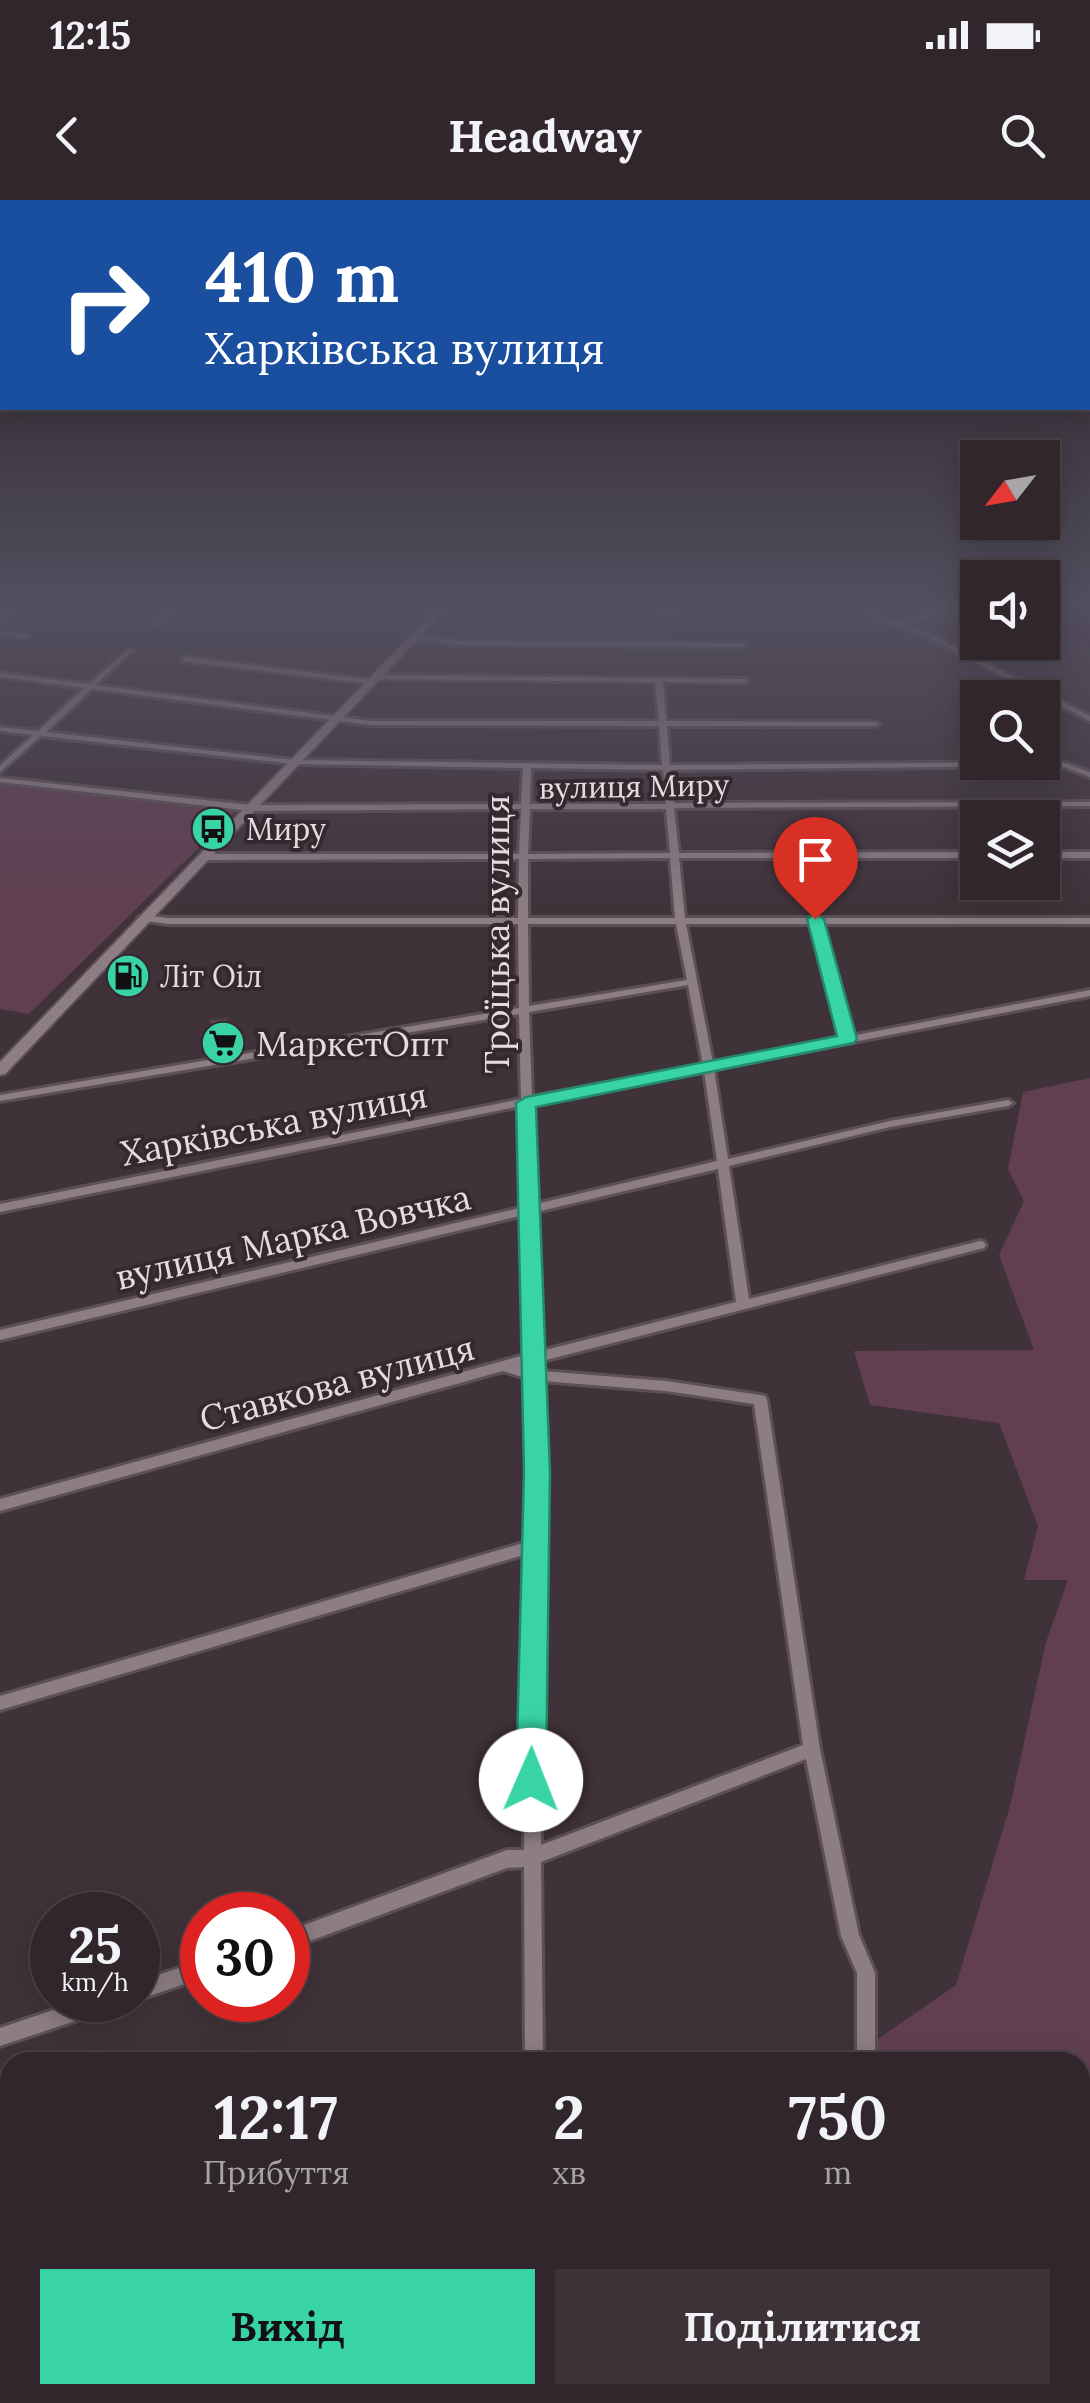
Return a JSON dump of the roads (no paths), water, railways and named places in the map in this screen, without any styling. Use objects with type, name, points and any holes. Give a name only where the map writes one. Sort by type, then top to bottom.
[{"type":"street","points":[[0,770],[66,708]]},
{"type":"street","points":[[246,708],[333,720],[662,726],[875,724]]},
{"type":"street","points":[[0,1072],[345,708]]},
{"type":"street","points":[[661,708],[680,919],[708,1066],[743,1304]]},
{"type":"street","points":[[0,729],[294,762],[665,768],[1066,766],[1090,776]]},
{"type":"street","name":"Троїцька вулиця","points":[[527,766],[521,921],[537,1472],[530,1858],[534,2052]]},
{"type":"street","name":"вулиця Миру","points":[[0,780],[251,808],[1090,804]]},
{"type":"street","points":[[204,857],[960,855]]},
{"type":"street","points":[[1060,855],[1090,855]]},
{"type":"street","points":[[143,918],[1090,921]]},
{"type":"street","points":[[815,919],[847,1039]]},
{"type":"street","points":[[0,1098],[691,982]]},
{"type":"street","name":"Харківська вулиця","points":[[0,1208],[1090,993]]},
{"type":"street","name":"вулиця Марка Вовчка","points":[[0,1335],[890,1124],[1008,1102]]},
{"type":"street","name":"Ставкова вулиця","points":[[0,1506],[533,1358],[980,1245]]},
{"type":"street","points":[[505,1368],[533,1375],[666,1386],[760,1400],[812,1749],[850,1936],[866,1973],[866,2052]]},
{"type":"street","points":[[0,1703],[534,1546]]},
{"type":"street","points":[[310,1932],[507,1859],[530,1858],[812,1749]]},
{"type":"street","points":[[0,2037],[45,2022]]},
{"type":"place","name":"Миру","points":[[213,829]]},
{"type":"place","name":"Літ Оіл","points":[[128,976]]},
{"type":"place","name":"МаркетОпт","points":[[223,1043]]}]
